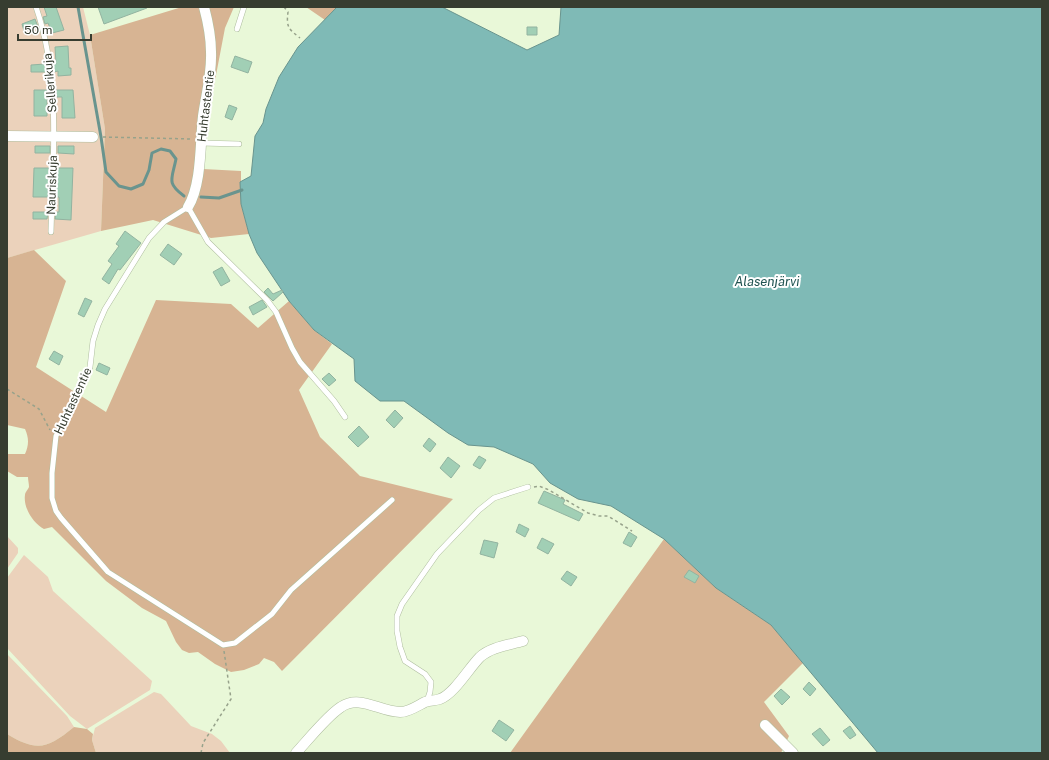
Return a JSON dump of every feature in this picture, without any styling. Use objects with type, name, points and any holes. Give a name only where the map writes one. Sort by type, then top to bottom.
[{"type":"street","name":"Huhtastentie","points":[[188,207],[195,189],[203,117],[211,70],[209,24],[204,7]]},
{"type":"street","points":[[7,136],[93,137]]},
{"type":"street","points":[[296,753],[341,706],[353,702],[364,703],[390,711],[401,712],[412,709],[427,701],[441,698],[448,694],[481,656],[490,650],[523,641]]},
{"type":"street","points":[[765,725],[792,753]]},
{"type":"lane","name":"Sellerikuja","points":[[36,7],[48,50],[51,72],[54,113],[53,137]]},
{"type":"lane","points":[[238,29],[244,7]]},
{"type":"lane","name":"Nauriskuja","points":[[51,232],[53,137]]},
{"type":"lane","points":[[201,141],[239,144]]},
{"type":"lane","points":[[188,207],[208,242],[267,300],[276,312],[300,362],[334,401],[345,417]]},
{"type":"lane","name":"Huhtastentie","points":[[188,207],[164,222],[149,238],[98,325],[93,340],[90,367],[86,379],[58,430],[54,445],[52,473],[53,505],[61,518],[108,572],[223,645]]},
{"type":"lane","points":[[427,701],[431,682],[425,674],[405,661],[400,647],[397,631],[397,616],[402,604],[437,554],[478,510],[494,498],[528,487]]},
{"type":"lane","points":[[223,645],[235,643],[272,614],[291,590],[392,500]]},
{"type":"path","points":[[284,7],[288,12],[287,22],[289,29],[300,38]]},
{"type":"path","points":[[108,137],[201,141]]},
{"type":"path","points":[[7,389],[39,409],[50,426],[54,445]]},
{"type":"path","points":[[528,487],[539,486],[549,490],[588,513],[599,516],[608,516],[632,531]]},
{"type":"path","points":[[201,753],[203,743],[230,699],[223,645]]},
{"type":"shaded area","points":[[7,7],[83,7],[90,35],[105,129],[101,231],[7,258]]},
{"type":"shaded area","points":[[182,7],[234,7],[225,28],[204,138],[203,169],[241,171],[241,204],[249,234],[211,238],[153,220],[101,231],[105,129],[90,35]]},
{"type":"shaded area","points":[[306,7],[337,7],[325,20]]},
{"type":"shaded area","points":[[34,250],[66,281],[36,367],[106,412],[156,300],[231,304],[258,328],[289,301],[314,330],[332,344],[299,390],[320,437],[360,476],[453,499],[282,671],[274,662],[264,658],[259,664],[244,670],[231,672],[215,664],[198,652],[189,653],[182,650],[176,642],[166,621],[142,608],[106,581],[52,527],[44,529],[40,527],[27,510],[25,494],[29,487],[28,477],[17,477],[7,471],[7,454],[25,454],[28,442],[25,429],[7,425],[7,258]]},
{"type":"shaded area","points":[[7,536],[18,548],[18,553],[7,569]]},
{"type":"shaded area","points":[[664,539],[716,588],[771,625],[803,663],[764,702],[789,736],[781,753],[510,753]]},
{"type":"shaded area","points":[[24,555],[48,577],[53,591],[152,681],[150,690],[87,729],[70,716],[7,648],[7,578]]},
{"type":"shaded area","points":[[7,654],[67,716],[74,727],[49,744],[42,746],[26,744],[7,734]]},
{"type":"shaded area","points":[[154,692],[161,694],[191,726],[212,734],[221,741],[230,753],[96,753],[92,740],[95,728]]},
{"type":"shaded area","points":[[74,727],[87,729],[93,734],[92,740],[96,753],[7,753],[7,734],[26,744],[42,746],[56,740]]},
{"type":"water","name":"Alasenjärvi","points":[[337,7],[442,7],[527,50],[559,35],[561,7],[1042,7],[1042,753],[878,753],[771,625],[716,588],[664,539],[611,506],[578,499],[550,483],[533,464],[494,447],[468,445],[448,433],[404,401],[380,401],[355,381],[354,359],[314,330],[289,301],[257,253],[249,234],[241,204],[240,182],[251,176],[255,136],[263,123],[266,109],[279,77],[298,47]]},
{"type":"building","points":[[44,7],[56,7],[64,30],[52,33],[48,23],[45,24],[43,17],[47,16]]},
{"type":"building","points":[[98,7],[147,7],[147,8],[104,24]]},
{"type":"building","points":[[35,19],[38,27],[24,31],[22,24]]},
{"type":"building","points":[[527,27],[537,27],[537,35],[527,35]]},
{"type":"building","points":[[68,46],[69,68],[71,68],[71,75],[58,76],[58,71],[54,72],[53,64],[56,64],[55,47]]},
{"type":"building","points":[[235,56],[252,62],[248,73],[231,67]]},
{"type":"building","points":[[45,64],[46,72],[31,72],[31,65]]},
{"type":"building","points":[[34,90],[48,90],[49,97],[47,97],[47,116],[34,116]]},
{"type":"building","points":[[56,90],[73,90],[75,118],[62,118],[62,97],[57,97]]},
{"type":"building","points":[[229,105],[237,108],[232,120],[225,117]]},
{"type":"building","points":[[35,146],[50,146],[50,153],[35,153]]},
{"type":"building","points":[[58,146],[74,146],[74,154],[58,153]]},
{"type":"building","points":[[34,168],[49,168],[48,197],[33,197]]},
{"type":"building","points":[[57,168],[73,168],[71,220],[55,219],[56,212],[59,212],[59,197],[56,197]]},
{"type":"building","points":[[33,212],[48,212],[47,219],[33,219]]},
{"type":"building","points":[[125,231],[141,243],[120,270],[118,269],[109,284],[102,279],[112,264],[108,261],[119,246],[116,244]]},
{"type":"building","points":[[168,244],[182,254],[174,265],[160,255]]},
{"type":"building","points":[[222,267],[230,281],[221,286],[213,272]]},
{"type":"building","points":[[268,288],[273,294],[282,290],[283,292],[273,301],[264,292]]},
{"type":"building","points":[[85,298],[92,301],[84,317],[78,314]]},
{"type":"building","points":[[262,300],[267,307],[253,315],[249,307]]},
{"type":"building","points":[[54,351],[63,356],[59,365],[49,359]]},
{"type":"building","points":[[99,363],[110,368],[107,375],[96,370]]},
{"type":"building","points":[[329,373],[336,380],[329,386],[322,379]]},
{"type":"building","points":[[395,410],[403,418],[394,428],[386,420]]},
{"type":"building","points":[[359,426],[369,437],[358,447],[348,437]]},
{"type":"building","points":[[429,438],[436,444],[430,452],[423,446]]},
{"type":"building","points":[[479,456],[486,460],[480,469],[473,465]]},
{"type":"building","points":[[448,457],[460,466],[451,478],[440,468]]},
{"type":"building","points":[[544,491],[565,500],[563,504],[583,514],[579,521],[538,503]]},
{"type":"building","points":[[519,524],[529,529],[525,537],[516,532]]},
{"type":"building","points":[[629,532],[637,537],[631,547],[623,543]]},
{"type":"building","points":[[542,538],[554,544],[548,554],[537,548]]},
{"type":"building","points":[[484,540],[498,543],[494,558],[480,554]]},
{"type":"building","points":[[689,570],[699,576],[695,583],[684,577]]},
{"type":"building","points":[[567,571],[577,577],[571,586],[561,579]]},
{"type":"building","points":[[809,682],[816,689],[810,696],[803,689]]},
{"type":"building","points":[[781,689],[790,697],[782,705],[774,696]]},
{"type":"building","points":[[499,720],[514,730],[506,741],[492,731]]},
{"type":"building","points":[[850,726],[856,735],[850,739],[843,731]]},
{"type":"building","points":[[820,728],[830,740],[823,746],[812,734]]},
{"type":"waterway","points":[[78,7],[106,172],[119,186],[131,189],[143,184],[149,170],[152,153],[161,149],[170,151],[176,159],[172,176],[173,184],[175,188],[184,196]]},
{"type":"waterway","points":[[201,197],[219,198],[242,190]]}]
